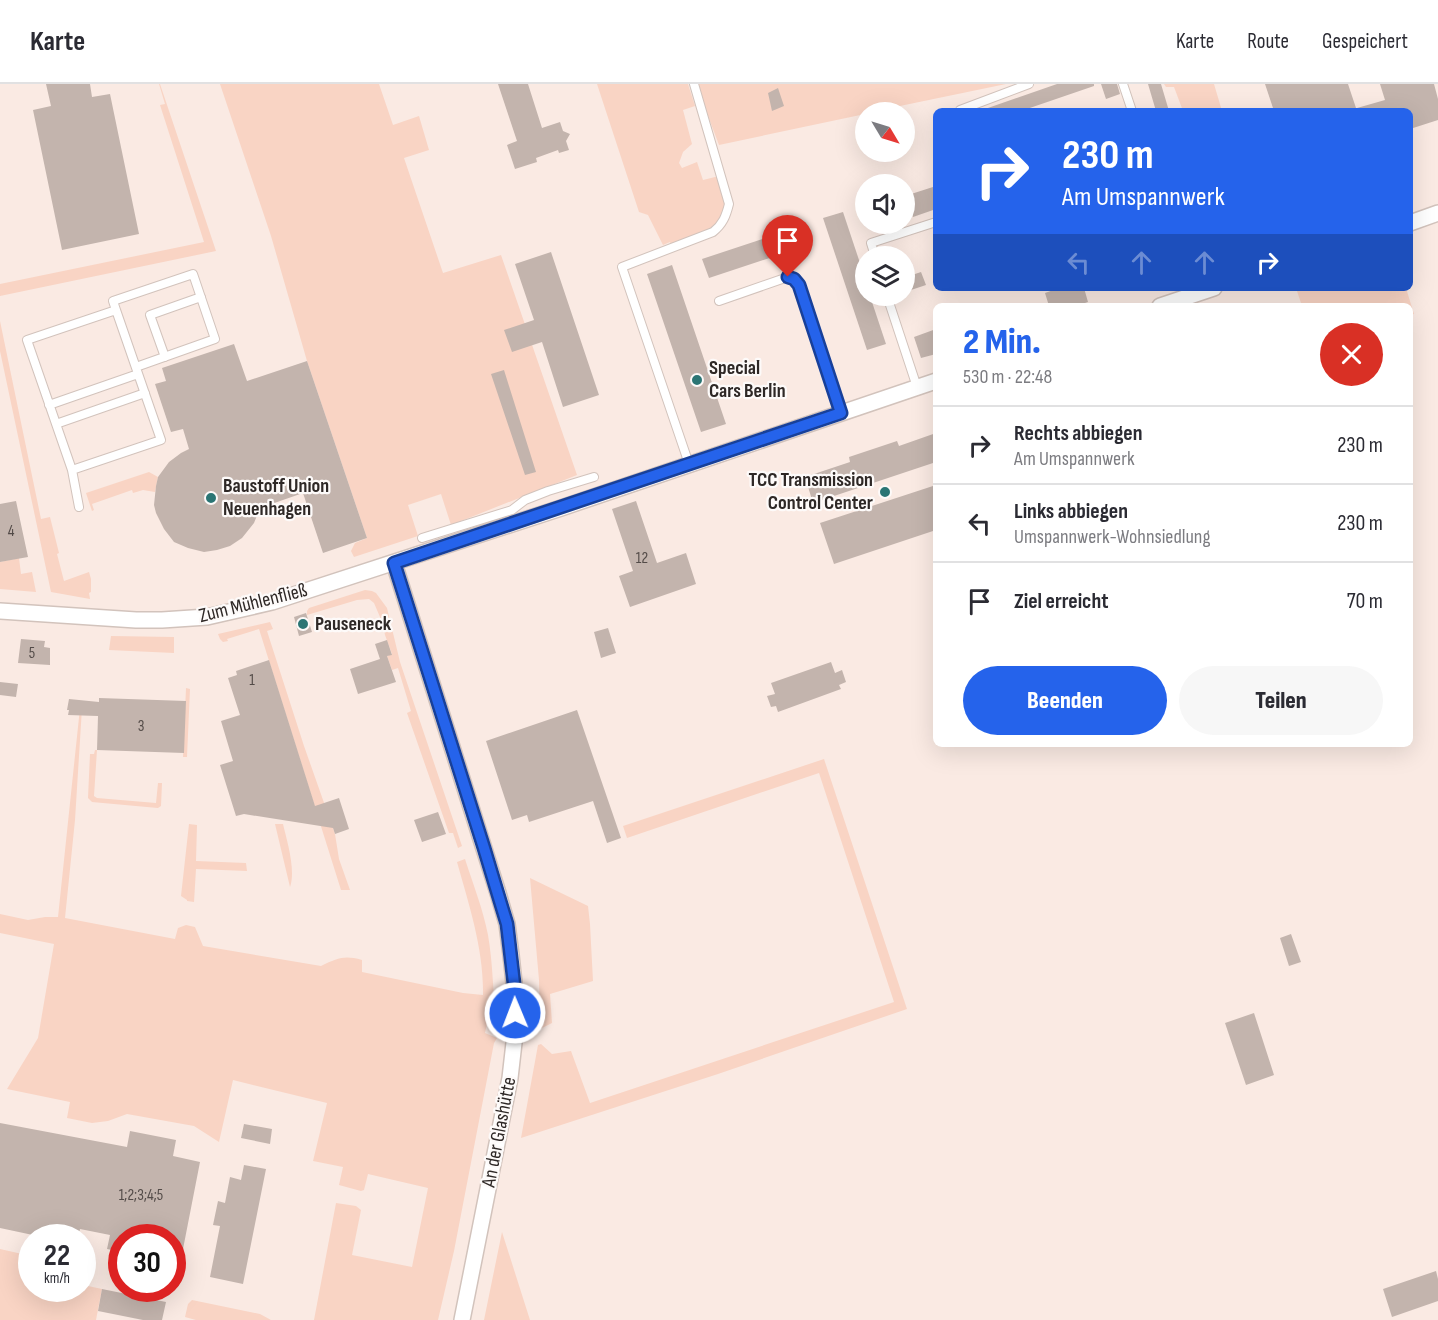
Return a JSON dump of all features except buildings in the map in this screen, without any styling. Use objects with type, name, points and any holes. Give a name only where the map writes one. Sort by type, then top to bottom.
[{"type":"street","points":[[1413,222],[1438,213]]},
{"type":"street","points":[[1166,303],[1189,292]]},
{"type":"street","name":"Zum Mühlenfließ","points":[[0,611],[136,620],[207,617],[272,602],[933,382]]},
{"type":"street","name":"An der Glashütte","points":[[394,563],[507,924],[515,992],[515,1034],[510,1078],[462,1320]]},
{"type":"lane","points":[[689,464],[622,267],[713,232],[721,225],[726,215],[729,204],[694,84]]},
{"type":"lane","points":[[965,108],[1029,84]]},
{"type":"lane","points":[[1123,84],[1131,108]]},
{"type":"lane","points":[[872,246],[871,243],[933,223]]},
{"type":"lane","points":[[49,405],[137,370],[165,357],[215,339],[193,274],[113,302],[116,309],[137,370],[145,393],[161,440],[72,471]]},
{"type":"lane","points":[[719,301],[788,277],[794,279],[799,285],[841,413]]},
{"type":"lane","points":[[165,357],[150,315],[201,297]]},
{"type":"lane","points":[[890,306],[917,387]]},
{"type":"lane","points":[[79,507],[72,471],[27,340],[116,309]]},
{"type":"lane","points":[[56,424],[145,393]]},
{"type":"lane","points":[[422,538],[512,510],[525,500],[594,477]]},
{"type":"shaded area","points":[[159,84],[216,251],[0,296],[0,284],[204,242],[160,105],[165,104]]},
{"type":"shaded area","points":[[220,84],[379,84],[393,125],[419,116],[429,150],[404,158],[443,273],[501,255],[577,475],[451,525],[441,494],[408,505],[418,536],[354,557],[351,551],[355,543],[367,538],[307,361],[271,236]]},
{"type":"shaded area","points":[[597,84],[688,84],[695,106],[683,110],[692,144],[683,152],[679,163],[682,168],[697,162],[703,180],[719,177],[726,203],[721,218],[711,229],[671,245],[670,242],[663,245],[648,215],[639,212]]},
{"type":"shaded area","points":[[696,84],[1006,84],[915,103],[855,102],[855,116],[719,145]]},
{"type":"shaded area","points":[[1164,84],[1214,84],[1221,108],[1182,108],[1174,87],[1166,87]]},
{"type":"shaded area","points":[[1297,291],[1407,291],[1411,303],[1301,303]]},
{"type":"shaded area","points":[[0,321],[41,519],[50,517],[64,581],[89,572],[90,599],[51,592],[0,351]]},
{"type":"shaded area","points":[[149,472],[158,477],[155,492],[143,490],[133,493],[132,490],[92,504],[94,510],[92,511],[86,493]]},
{"type":"shaded area","points":[[19,558],[21,574],[32,572],[36,592],[0,589],[0,562]]},
{"type":"shaded area","points":[[365,590],[376,593],[387,608],[400,662],[462,846],[458,848],[453,833],[449,833],[407,713],[411,711],[398,668],[392,670],[387,656],[392,654],[374,603],[369,599],[357,600],[307,615],[309,608]]},
{"type":"shaded area","points":[[270,622],[273,629],[267,631],[335,834],[339,859],[350,890],[341,890],[259,629],[223,642],[218,634]]},
{"type":"shaded area","points":[[111,636],[174,637],[174,653],[109,650]]},
{"type":"shaded area","points":[[186,688],[190,689],[187,757],[183,757]]},
{"type":"shaded area","points":[[80,708],[82,708],[75,820],[65,918],[175,939],[178,928],[186,925],[195,927],[203,946],[321,966],[341,958],[356,958],[362,960],[362,972],[483,995],[478,944],[457,862],[465,859],[483,916],[491,957],[496,1023],[487,1024],[485,1033],[497,1038],[494,1043],[454,1251],[438,1320],[314,1320],[336,1203],[356,1206],[361,1210],[352,1255],[412,1267],[428,1188],[368,1174],[364,1190],[339,1185],[343,1167],[313,1161],[327,1103],[233,1080],[219,1142],[194,1126],[127,1114],[108,1121],[92,1123],[67,1118],[70,1102],[7,1089],[38,1038],[54,944],[0,933],[0,914],[28,920],[58,917]]},
{"type":"shaded area","points":[[97,750],[94,796],[156,803],[158,783],[162,783],[161,806],[158,808],[92,802],[88,798],[90,754],[94,754]]},
{"type":"shaded area","points":[[824,759],[907,1009],[521,1138],[538,1045],[541,1044],[552,1054],[571,1051],[590,1103],[894,1002],[819,773],[627,838],[623,826]]},
{"type":"shaded area","points":[[189,824],[197,825],[196,861],[246,863],[247,871],[196,869],[194,902],[187,901],[181,896]]},
{"type":"shaded area","points":[[275,824],[283,824],[287,839],[292,872],[290,887]]},
{"type":"shaded area","points":[[530,878],[588,906],[590,924],[593,981],[550,994],[552,1023],[540,1029],[539,980]]},
{"type":"shaded area","points":[[502,1232],[530,1320],[484,1320]]},
{"type":"shaded area","points":[[0,1249],[18,1253],[18,1302],[96,1302],[96,1288],[102,1289],[96,1320],[0,1320]]},
{"type":"shaded area","points":[[192,1300],[260,1314],[271,1320],[196,1320],[185,1317],[188,1304]]},
{"type":"place","name":"Special Cars Berlin","points":[[697,380]]},
{"type":"place","name":"TCC Transmission Control Center","points":[[885,492]]},
{"type":"place","name":"Baustoff Union Neuenhagen","points":[[211,498]]},
{"type":"place","name":"Pauseneck","points":[[303,624]]},
{"type":"route","points":[[515,1013],[515,992],[507,924],[394,563],[841,413],[799,285],[794,279],[788,277]]}]
